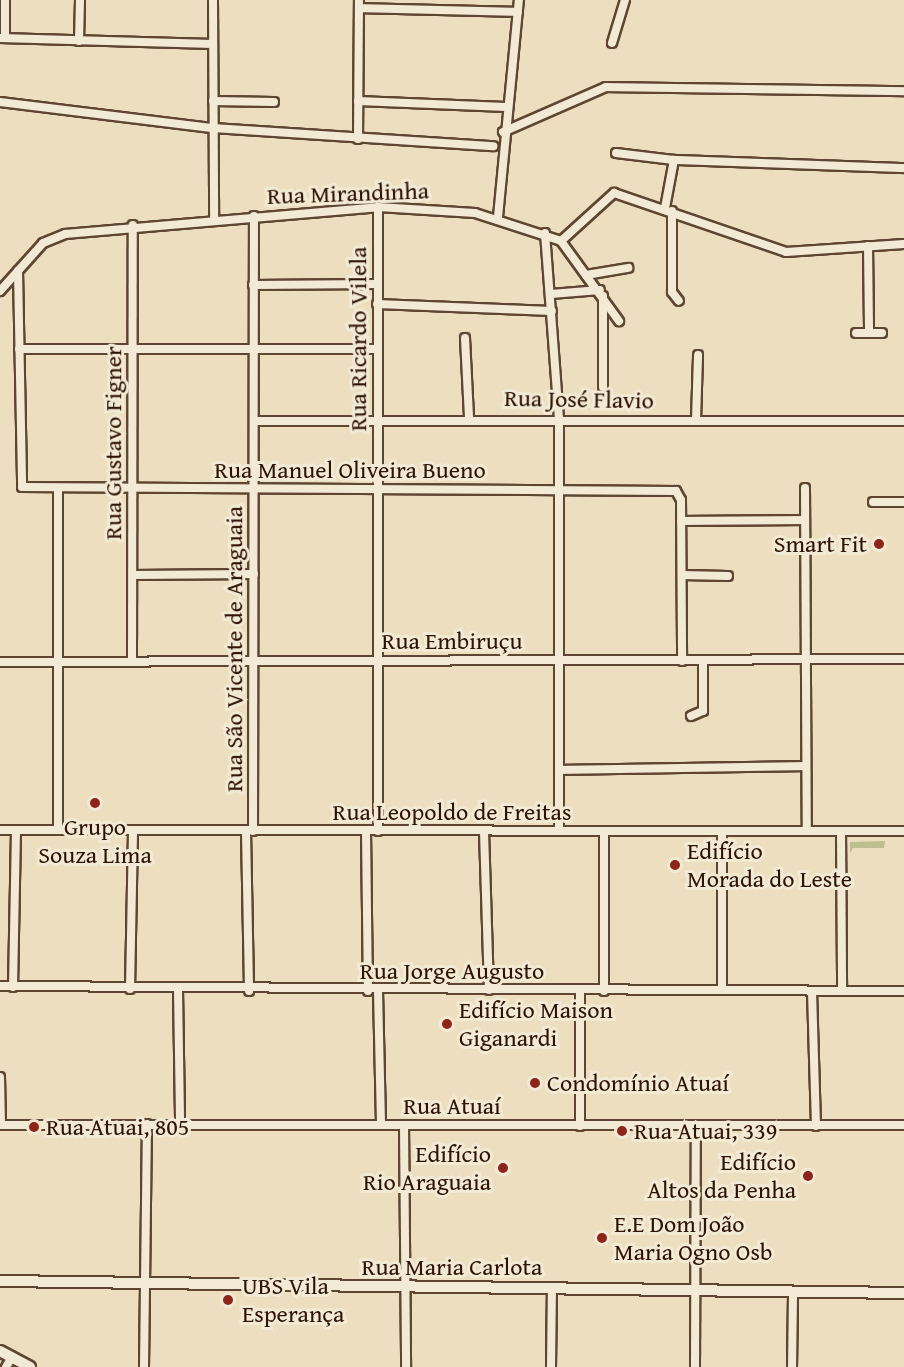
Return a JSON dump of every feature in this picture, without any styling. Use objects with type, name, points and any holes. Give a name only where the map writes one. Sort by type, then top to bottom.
[{"type":"street","points":[[5,0],[2,38],[213,44]]},
{"type":"street","points":[[79,41],[80,0]]},
{"type":"street","points":[[213,0],[214,219]]},
{"type":"street","points":[[498,217],[503,132],[519,0]]},
{"type":"street","points":[[612,43],[625,0]]},
{"type":"street","points":[[358,139],[359,4],[518,12]]},
{"type":"street","points":[[503,132],[592,91],[622,85],[904,91]]},
{"type":"street","points":[[213,101],[274,102]]},
{"type":"street","points":[[358,101],[506,107]]},
{"type":"street","points":[[0,102],[213,128],[493,146]]},
{"type":"street","points":[[616,153],[674,160],[904,168]]},
{"type":"street","points":[[674,160],[668,209],[672,296],[679,301]]},
{"type":"street","points":[[619,321],[601,292],[561,241],[614,194],[668,209],[786,252],[822,254],[868,246],[904,244]]},
{"type":"street","name":"Rua Mirandinha","points":[[0,291],[50,239],[133,225],[378,207],[498,217],[561,241]]},
{"type":"street","name":"Rua Ricardo Vilela","points":[[378,207],[376,349],[378,831]]},
{"type":"street","name":"Rua São Vicente de Araguaia","points":[[249,991],[249,831],[254,660],[254,216]]},
{"type":"street","name":"Rua Gustavo Figner","points":[[132,661],[133,225]]},
{"type":"street","points":[[545,233],[559,419],[559,831]]},
{"type":"street","points":[[868,246],[869,333]]},
{"type":"street","points":[[586,275],[628,268]]},
{"type":"street","points":[[18,271],[19,349],[376,349]]},
{"type":"street","points":[[253,285],[377,284]]},
{"type":"street","points":[[551,294],[601,292]]},
{"type":"street","points":[[601,292],[603,387]]},
{"type":"street","points":[[377,304],[552,311]]},
{"type":"street","points":[[856,333],[882,333]]},
{"type":"street","points":[[465,338],[469,417]]},
{"type":"street","name":"Rua Manuel Oliveira Bueno","points":[[19,349],[22,487],[58,490],[678,492],[681,521]]},
{"type":"street","points":[[696,420],[698,355]]},
{"type":"street","name":"Rua José Flavio","points":[[254,421],[376,417],[904,421]]},
{"type":"street","points":[[805,488],[807,831]]},
{"type":"street","points":[[58,490],[60,661],[58,830]]},
{"type":"street","points":[[873,502],[904,502]]},
{"type":"street","points":[[682,661],[681,521],[805,520]]},
{"type":"street","points":[[133,575],[254,574]]},
{"type":"street","points":[[682,575],[728,576]]},
{"type":"street","name":"Rua Embiruçu","points":[[0,662],[904,660]]},
{"type":"street","points":[[691,716],[702,711],[703,661]]},
{"type":"street","points":[[559,770],[806,766]]},
{"type":"street","name":"Rua Leopoldo de Freitas","points":[[0,830],[904,831]]},
{"type":"street","points":[[13,987],[16,830]]},
{"type":"street","points":[[130,989],[133,830]]},
{"type":"street","points":[[366,831],[368,991]]},
{"type":"street","points":[[484,831],[489,990]]},
{"type":"street","points":[[604,831],[604,991]]},
{"type":"street","points":[[722,831],[722,990]]},
{"type":"street","points":[[841,831],[842,991]]},
{"type":"street","name":"Rua Jorge Augusto","points":[[0,986],[249,991],[904,991]]},
{"type":"street","points":[[178,990],[180,1124]]},
{"type":"street","points":[[378,991],[381,1125]]},
{"type":"street","points":[[579,991],[580,1126]]},
{"type":"street","points":[[812,991],[816,1126]]},
{"type":"street","points":[[0,1077],[1,1125]]},
{"type":"street","points":[[144,1367],[147,1124]]},
{"type":"street","name":"Rua Atuaí","points":[[1,1125],[904,1125]]},
{"type":"street","points":[[404,1125],[406,1367]]},
{"type":"street","points":[[695,1367],[696,1125]]},
{"type":"street","name":"Rua Maria Carlota","points":[[0,1281],[405,1289],[904,1293]]},
{"type":"street","points":[[551,1367],[552,1289]]},
{"type":"street","points":[[792,1367],[793,1292]]},
{"type":"street","points":[[0,1351],[9,1362],[30,1367]]},
{"type":"green space","points":[[885,841],[884,848],[853,848],[850,853],[850,842]]},
{"type":"place","name":"Smart Fit","points":[[879,544]]},
{"type":"place","name":"Grupo Souza Lima","points":[[95,803]]},
{"type":"place","name":"Edifício Morada do Leste","points":[[675,865]]},
{"type":"place","name":"Edifício Maison Giganardi","points":[[447,1024]]},
{"type":"place","name":"Condomínio Atuaí","points":[[535,1083]]},
{"type":"place","name":"Rua Atuai, 805","points":[[34,1127]]},
{"type":"place","name":"Rua Atuai, 339","points":[[622,1131]]},
{"type":"place","name":"Edifício Rio Araguaia","points":[[503,1168]]},
{"type":"place","name":"Edifício Altos da Penha","points":[[808,1176]]},
{"type":"place","name":"E.E Dom João Maria Ogno Osb","points":[[602,1238]]},
{"type":"place","name":"UBS Vila Esperança","points":[[228,1300]]}]
